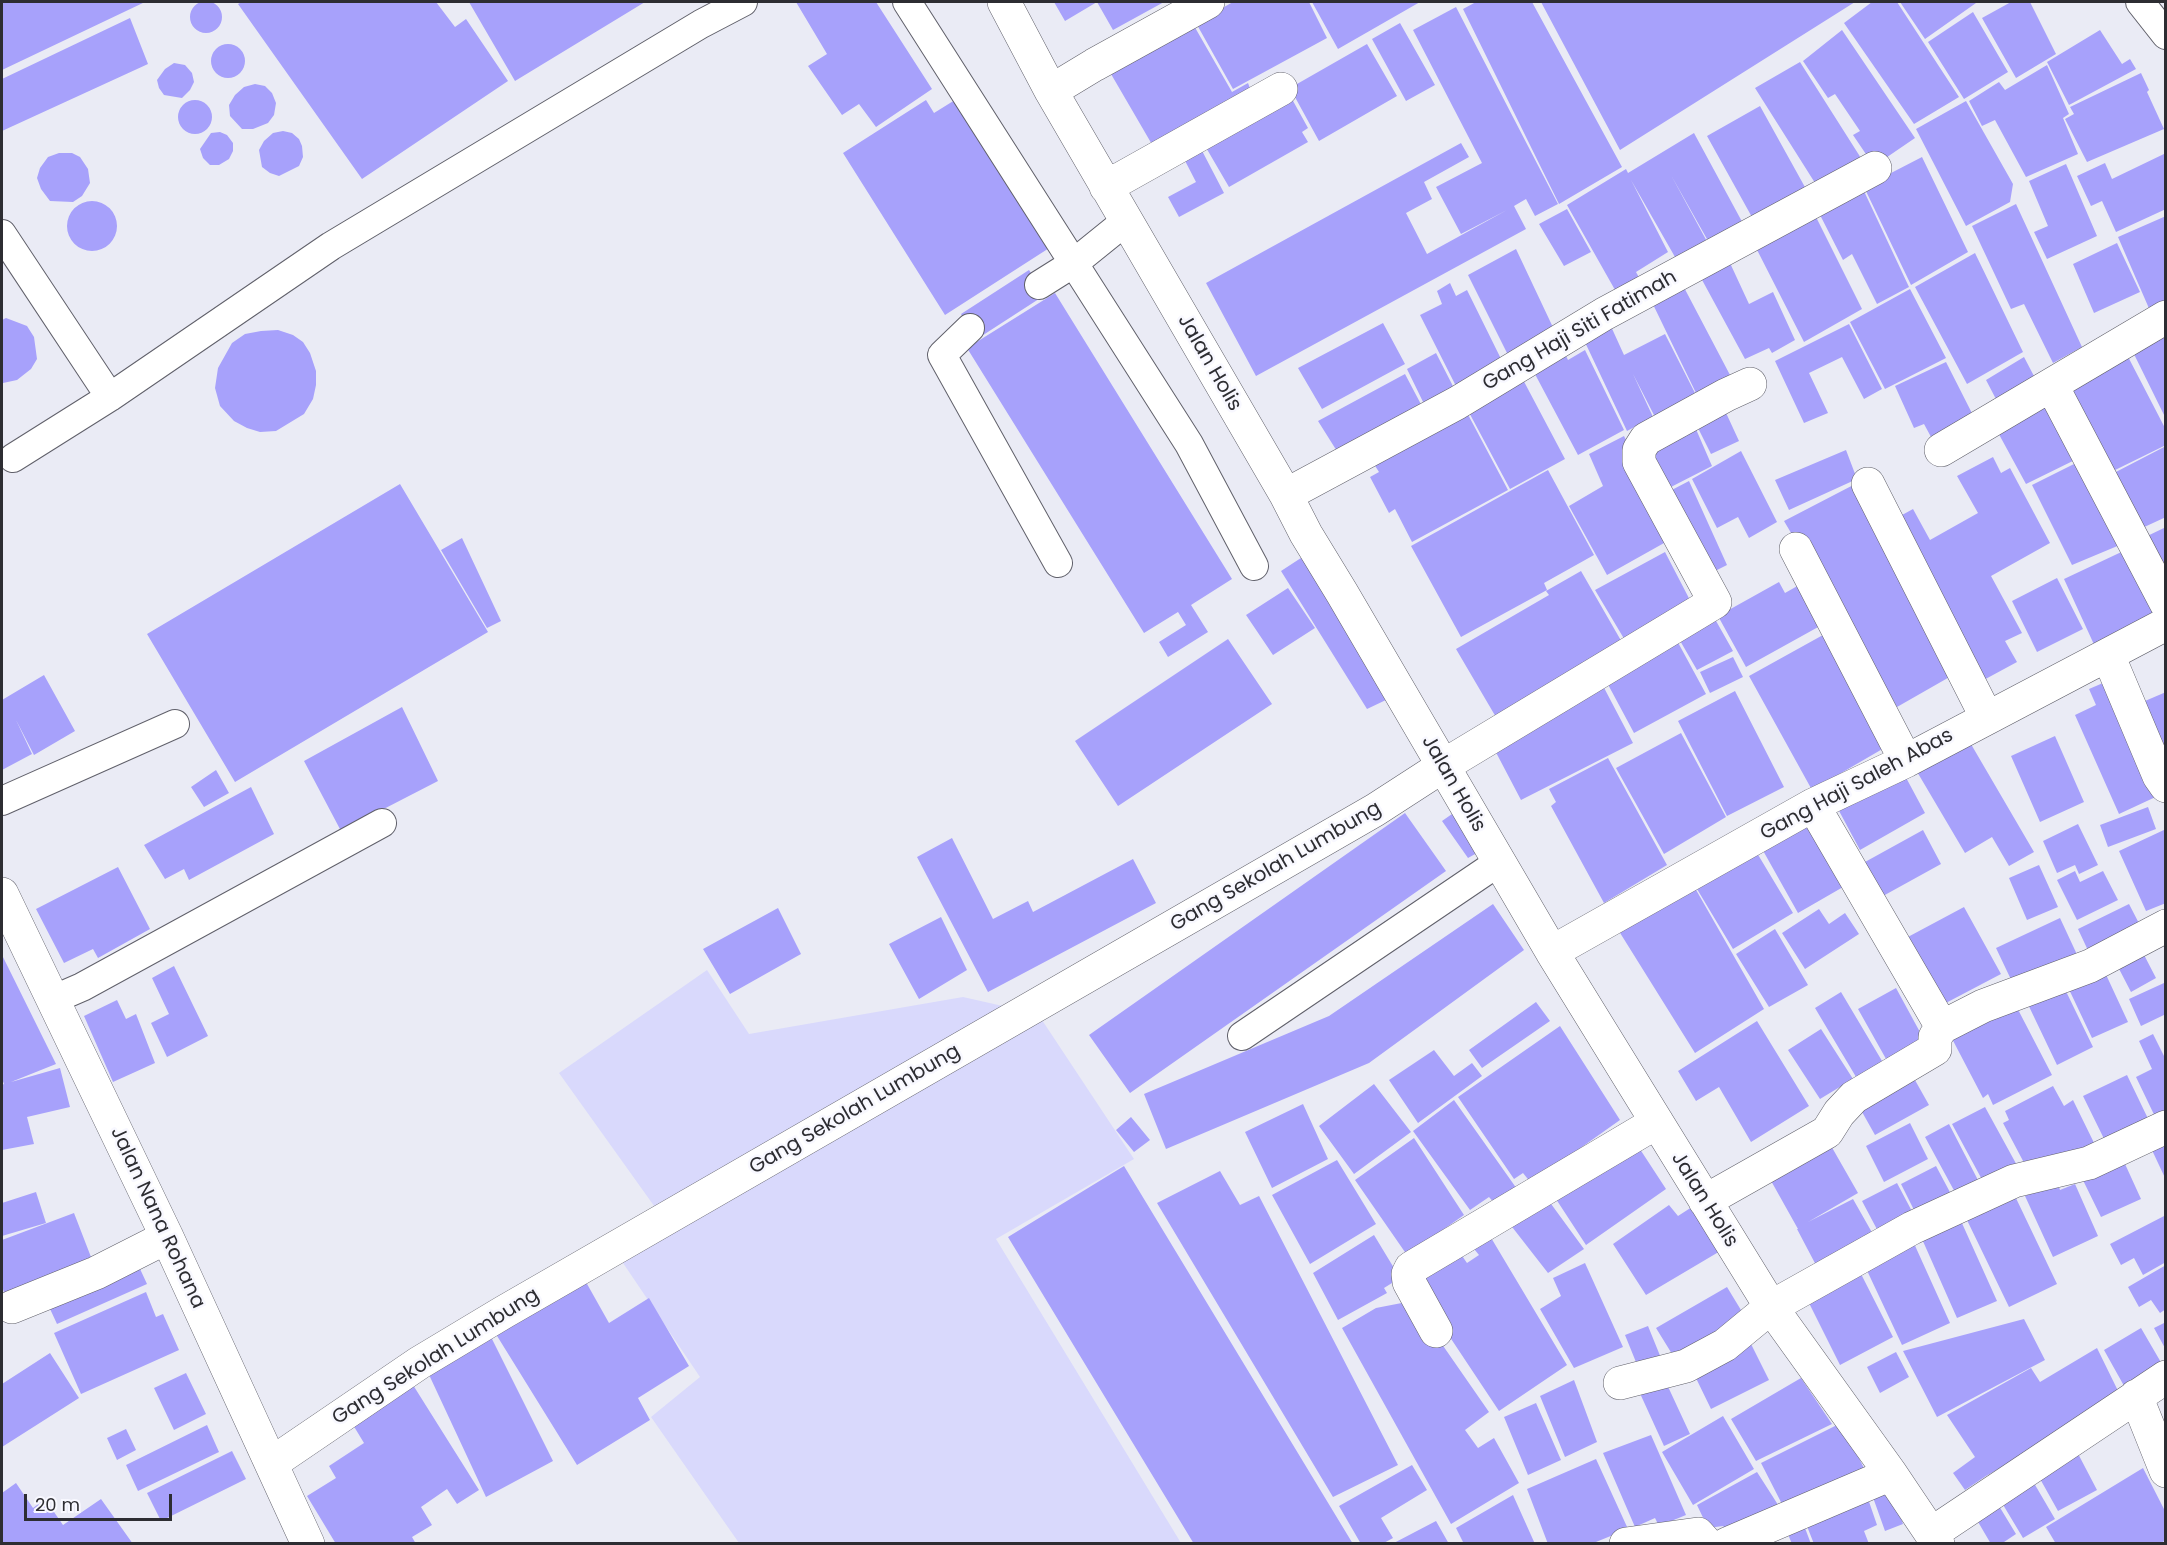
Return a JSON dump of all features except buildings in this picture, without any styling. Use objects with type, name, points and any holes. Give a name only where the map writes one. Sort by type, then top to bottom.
[{"type":"street","name":"Jalan Holis","points":[[1004,2],[1051,91],[1286,495],[1306,534],[1552,952],[1771,1306],[1892,1474],[1935,1539]]},
{"type":"street","points":[[1051,91],[1094,64],[1208,2]]},
{"type":"street","points":[[1106,187],[1281,89]]},
{"type":"street","name":"Gang Haji Siti Fatimah","points":[[1286,495],[1457,404],[1604,314],[1875,168]]},
{"type":"street","points":[[1941,450],[2166,317]]},
{"type":"street","name":"Gang Sekolah Lumbung","points":[[272,1463],[419,1363],[485,1323],[1365,816],[1443,766],[1715,602],[1639,462],[1639,450],[1646,440],[1750,384]]},
{"type":"street","points":[[2052,386],[2166,603]]},
{"type":"street","points":[[1869,484],[1987,717]]},
{"type":"street","points":[[1796,549],[1906,761]]},
{"type":"street","name":"Gang Haji Saleh Abas","points":[[1552,952],[1813,805],[1906,761],[2166,624]]},
{"type":"street","points":[[2108,655],[2159,776],[2166,786]]},
{"type":"street","points":[[1813,805],[1942,1027]]},
{"type":"street","name":"Jalan Nana Rohana","points":[[2,894],[167,1237],[308,1544]]},
{"type":"street","points":[[1705,1201],[1827,1132],[1839,1113],[1854,1097],[1935,1049],[1935,1037],[1942,1027],[1983,1006],[2090,966],[2166,926]]},
{"type":"street","points":[[1436,1331],[1409,1282],[1408,1274],[1411,1268],[1657,1122]]},
{"type":"street","points":[[1620,1383],[1686,1366],[1725,1345],[1771,1306],[1912,1228],[2014,1181],[2089,1162],[2166,1127]]},
{"type":"street","points":[[12,1307],[96,1273],[167,1237]]},
{"type":"street","points":[[1935,1539],[2166,1377]]},
{"type":"street","points":[[2136,1396],[2166,1471]]},
{"type":"street","points":[[1727,1544],[1892,1474]]},
{"type":"street","points":[[1626,1544],[1668,1541],[1698,1534],[1707,1544]]},
{"type":"lane","points":[[13,458],[110,397],[331,246],[701,24],[743,2]]},
{"type":"lane","points":[[907,2],[1189,444],[1254,566]]},
{"type":"lane","points":[[2140,2],[2166,35]]},
{"type":"lane","points":[[1039,285],[1074,263],[1126,221]]},
{"type":"lane","points":[[2,234],[110,397]]},
{"type":"lane","points":[[970,328],[942,355],[1058,563]]},
{"type":"lane","points":[[2,801],[175,724]]},
{"type":"lane","points":[[52,1000],[82,987],[382,824]]},
{"type":"lane","points":[[1242,1036],[1498,862]]},
{"type":"shaded area","points":[[707,970],[749,1034],[963,997],[1038,1014],[1134,1159],[996,1239],[1181,1543],[739,1543],[651,1417],[700,1377],[621,1260],[667,1224],[559,1073]]}]
